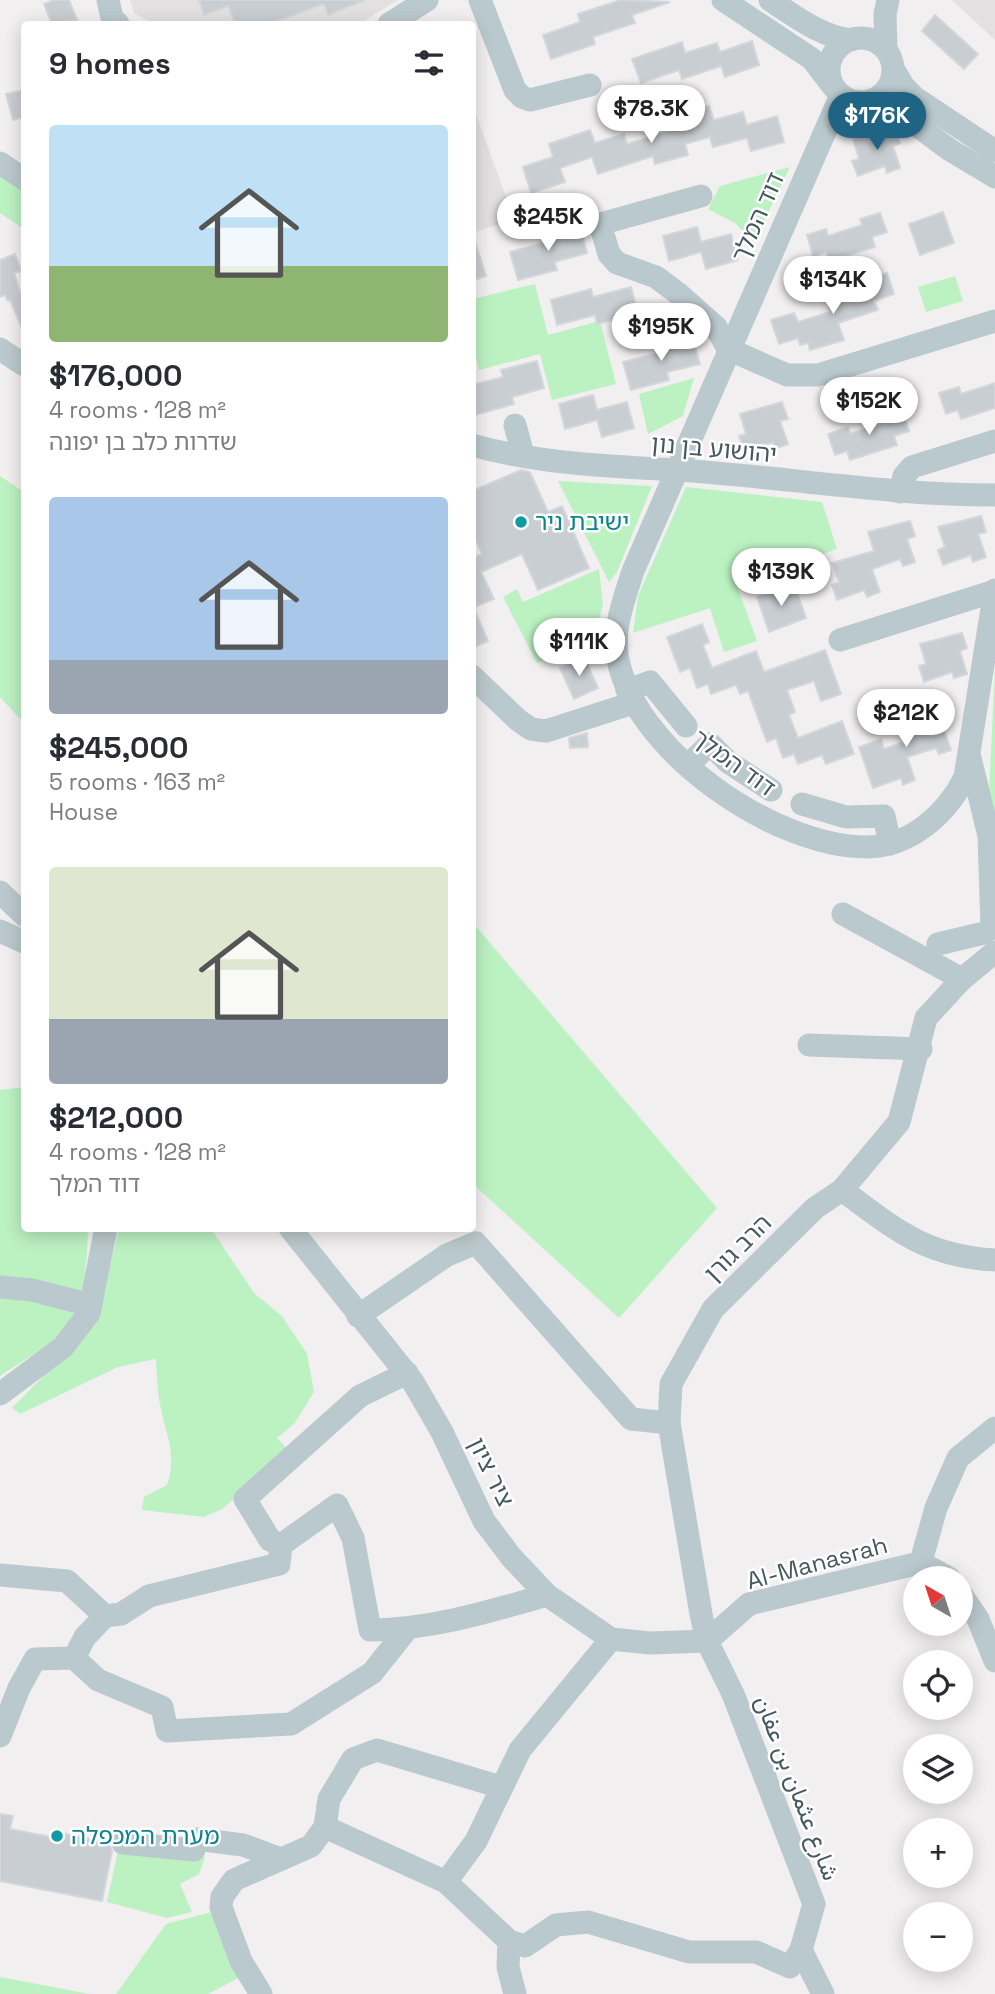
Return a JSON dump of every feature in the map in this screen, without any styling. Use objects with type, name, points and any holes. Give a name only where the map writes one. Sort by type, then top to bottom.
[{"type":"street","points":[[108,0],[115,21]]},
{"type":"street","points":[[394,21],[427,0]]},
{"type":"street","points":[[480,0],[515,90],[522,97],[530,100],[590,85]]},
{"type":"street","points":[[723,0],[812,59],[837,91],[865,103],[894,110],[995,177]]},
{"type":"street","points":[[770,0],[821,32],[869,39],[890,59],[904,88],[914,97],[995,151]]},
{"type":"street","points":[[837,91],[830,78],[831,59],[836,51],[855,39],[888,1]]},
{"type":"street","points":[[865,103],[883,95],[889,88],[888,1]]},
{"type":"street","name":"דוד המלך","points":[[837,91],[729,349],[643,543],[624,596],[616,651],[630,696],[688,765],[731,799],[760,816],[807,837],[849,846],[890,844],[928,825],[956,796],[970,758],[983,654],[995,591]]},
{"type":"street","points":[[0,163],[21,177]]},
{"type":"street","points":[[701,196],[600,224],[609,254],[617,263],[656,277],[672,289],[716,327],[729,349],[786,375],[802,377],[845,368],[995,321]]},
{"type":"street","points":[[0,349],[21,363]]},
{"type":"street","points":[[515,425],[523,455]]},
{"type":"street","points":[[900,492],[904,476],[912,467],[995,441]]},
{"type":"street","name":"יהושוע בן נון","points":[[476,446],[574,464],[677,470],[900,492],[995,495]]},
{"type":"street","points":[[840,639],[995,591]]},
{"type":"street","points":[[476,680],[531,729],[546,731],[630,696],[650,682],[686,726]]},
{"type":"street","points":[[688,765],[710,744],[728,762],[771,790]]},
{"type":"street","points":[[938,944],[968,938],[994,926],[989,836],[970,758]]},
{"type":"street","points":[[802,804],[846,817],[884,816],[890,844]]},
{"type":"street","points":[[0,892],[21,912]]},
{"type":"street","points":[[843,914],[962,979]]},
{"type":"street","points":[[0,931],[21,941]]},
{"type":"street","name":"הרב גורן","points":[[707,1642],[669,1423],[671,1384],[713,1309],[815,1208],[842,1190],[899,1122],[921,1049],[926,1018],[962,979],[995,952]]},
{"type":"street","points":[[809,1045],[921,1049]]},
{"type":"street","points":[[842,1190],[927,1248],[968,1258],[995,1260]]},
{"type":"street","points":[[0,1394],[63,1346],[89,1313],[105,1232]]},
{"type":"street","name":"ציר ציון","points":[[293,1232],[358,1316],[407,1373],[442,1432],[484,1521],[512,1558],[547,1595],[611,1639],[650,1643],[707,1642]]},
{"type":"street","points":[[358,1316],[447,1255],[476,1243],[631,1419],[669,1423]]},
{"type":"street","points":[[0,1287],[32,1290],[91,1305]]},
{"type":"street","points":[[282,1545],[270,1540],[245,1499],[360,1396],[407,1373]]},
{"type":"street","points":[[920,1565],[936,1508],[958,1458],[995,1428]]},
{"type":"street","points":[[74,1658],[85,1637],[105,1616],[121,1614],[149,1596],[279,1564],[282,1545],[337,1505],[353,1538],[370,1630],[407,1629],[452,1622],[547,1595]]},
{"type":"street","name":"Al-Manasrah","points":[[707,1642],[749,1604],[924,1566]]},
{"type":"street","points":[[0,1575],[67,1581],[105,1616]]},
{"type":"street","points":[[973,1612],[995,1661]]},
{"type":"street","points":[[0,1736],[19,1688],[35,1659],[74,1658],[98,1680],[162,1707],[167,1731],[291,1724],[372,1673],[407,1629]]},
{"type":"street","points":[[446,1882],[476,1841],[520,1750],[611,1639]]},
{"type":"street","name":"شارع عثمان بن عفان","points":[[707,1642],[733,1694],[814,1905],[801,1950]]},
{"type":"street","points":[[261,1994],[241,1961],[221,1907],[222,1897],[234,1880],[311,1846],[325,1827],[329,1799],[353,1759],[377,1749],[501,1787]]},
{"type":"street","points":[[325,1827],[446,1882],[509,1941],[525,1946],[556,1926],[588,1922],[689,1952],[756,1952],[790,1967],[801,1950]]},
{"type":"street","points":[[123,1843],[194,1850],[197,1839],[243,1845],[281,1858]]},
{"type":"street","points":[[509,1941],[508,1966],[515,1994]]},
{"type":"street","points":[[801,1950],[823,1994]]},
{"type":"shaded area","points":[[130,0],[398,0],[364,21],[149,21],[134,13]]},
{"type":"shaded area","points":[[952,0],[995,0],[995,40]]},
{"type":"shaded area","points":[[476,114],[514,219],[476,232]]},
{"type":"green space","points":[[790,167],[754,242],[735,223],[708,209],[720,186]]},
{"type":"green space","points":[[0,175],[21,189],[21,227],[0,213]]},
{"type":"green space","points":[[955,276],[963,301],[926,312],[918,287]]},
{"type":"green space","points":[[535,284],[548,335],[600,321],[616,384],[552,400],[540,354],[479,370],[476,357],[476,298]]},
{"type":"green space","points":[[694,378],[683,416],[648,434],[639,394]]},
{"type":"green space","points":[[0,476],[21,490],[21,720],[0,697]]},
{"type":"green space","points":[[558,481],[652,486],[617,572],[609,582]]},
{"type":"green space","points":[[686,487],[822,502],[837,549],[736,583],[757,641],[724,652],[710,608],[633,633],[638,596]]},
{"type":"green space","points":[[599,569],[603,605],[593,640],[537,663],[503,597],[517,589],[523,602]]},
{"type":"green space","points":[[995,666],[995,822],[989,794]]},
{"type":"green space","points":[[476,927],[717,1208],[619,1318],[476,1187]]},
{"type":"green space","points":[[21,1087],[21,1232],[88,1232],[83,1286],[67,1325],[58,1336],[37,1352],[0,1376],[0,1090]]},
{"type":"green space","points":[[118,1232],[213,1232],[254,1293],[282,1316],[307,1354],[314,1392],[294,1424],[277,1438],[290,1452],[222,1509],[204,1517],[142,1510],[144,1497],[167,1485],[171,1465],[159,1396],[156,1359],[118,1367],[20,1414],[12,1408],[88,1331],[104,1290]]},
{"type":"green space","points":[[119,1846],[205,1857],[199,1874],[180,1884],[192,1912],[167,1918],[107,1902]]},
{"type":"green space","points":[[220,1910],[238,1964],[238,1978],[208,1994],[116,1994],[166,1924]]},
{"type":"green space","points":[[0,1977],[90,1994],[0,1994]]},
{"type":"building","points":[[54,0],[69,0],[77,20],[51,21],[44,4]]},
{"type":"building","points":[[199,0],[363,0],[328,15],[324,4],[277,21],[234,21],[228,6],[204,15]]},
{"type":"building","points":[[621,0],[670,2],[632,15],[635,23],[593,37],[595,44],[551,59],[543,35],[580,22],[578,14]]},
{"type":"building","points":[[935,15],[978,54],[964,69],[922,31]]},
{"type":"building","points":[[752,41],[759,65],[725,77],[721,66],[682,79],[679,70],[641,83],[632,59],[682,42],[685,53],[717,43],[720,52]]},
{"type":"building","points":[[21,91],[21,118],[13,120],[6,94]]},
{"type":"building","points":[[709,106],[714,120],[743,112],[747,125],[777,116],[784,142],[751,151],[747,138],[713,147],[710,137],[685,144],[688,155],[655,164],[653,156],[598,174],[592,157],[560,168],[565,182],[531,193],[523,167],[553,157],[549,144],[590,130],[595,143],[624,134],[627,144],[677,129],[673,116]]},
{"type":"building","points":[[895,127],[900,143],[893,146],[900,168],[887,173],[885,166],[858,176],[852,161],[859,159],[853,139]]},
{"type":"building","points":[[943,212],[954,243],[920,255],[909,224]]},
{"type":"building","points":[[880,213],[887,232],[872,237],[875,247],[829,261],[826,252],[813,256],[807,235],[826,229],[828,236],[862,225],[860,219]]},
{"type":"building","points":[[580,226],[587,253],[554,262],[557,270],[518,280],[510,252],[546,242],[544,236]]},
{"type":"building","points":[[697,227],[701,242],[731,234],[738,260],[706,269],[701,252],[669,261],[663,236]]},
{"type":"building","points":[[476,244],[486,276],[476,280]]},
{"type":"building","points":[[15,254],[21,271],[14,273],[21,295],[21,326],[10,300],[8,301],[5,295],[0,297],[0,260]]},
{"type":"building","points":[[887,273],[894,294],[874,301],[878,310],[838,323],[844,340],[810,350],[808,343],[800,345],[798,338],[779,344],[771,320],[794,313],[798,322],[830,312],[827,302],[869,288],[866,280]]},
{"type":"building","points":[[631,287],[638,313],[597,324],[595,315],[557,325],[551,300],[591,289],[593,297]]},
{"type":"building","points":[[692,336],[700,364],[667,372],[669,380],[631,390],[623,362],[659,353],[657,346]]},
{"type":"building","points":[[537,361],[544,388],[512,397],[514,404],[476,415],[476,384],[503,377],[501,370]]},
{"type":"building","points":[[995,383],[995,408],[961,419],[958,410],[946,414],[939,393],[959,387],[961,394]]},
{"type":"building","points":[[593,395],[597,410],[627,402],[634,428],[602,437],[597,420],[565,429],[559,404]]},
{"type":"building","points":[[782,402],[788,419],[780,421],[788,444],[775,449],[773,442],[745,452],[739,436],[746,434],[740,414]]},
{"type":"building","points":[[902,411],[909,431],[894,436],[897,445],[850,460],[847,451],[835,455],[828,434],[848,427],[850,434],[883,423],[881,418]]},
{"type":"building","name":"ישיבת ניר","points":[[521,470],[530,472],[548,512],[562,506],[589,568],[538,590],[522,554],[481,572],[494,599],[477,606],[476,557],[482,554],[476,540],[476,489]]},
{"type":"building","points":[[981,516],[986,532],[978,534],[986,557],[973,562],[971,555],[943,565],[938,550],[945,547],[938,527]]},
{"type":"building","points":[[910,521],[915,536],[907,539],[915,562],[903,566],[900,559],[872,569],[880,592],[867,597],[864,590],[837,600],[832,585],[839,582],[832,563],[874,551],[868,532]]},
{"type":"building","points":[[794,584],[806,618],[769,632],[757,597]]},
{"type":"building","points":[[476,613],[488,641],[476,646]]},
{"type":"building","points":[[702,624],[709,642],[703,645],[712,668],[756,651],[764,672],[825,650],[841,694],[821,701],[814,681],[787,690],[795,712],[789,715],[798,738],[842,721],[854,754],[826,764],[822,755],[798,764],[794,754],[783,758],[776,738],[767,742],[748,691],[740,694],[736,685],[711,694],[708,684],[697,688],[690,668],[680,672],[667,637]]},
{"type":"building","points":[[962,633],[967,648],[960,651],[967,674],[954,678],[952,672],[924,682],[919,666],[926,664],[920,644]]},
{"type":"building","points":[[584,657],[598,688],[574,699],[560,668]]},
{"type":"building","points":[[945,709],[951,724],[943,727],[951,750],[939,754],[936,748],[907,757],[915,780],[903,785],[901,778],[873,788],[859,747],[881,739],[884,749],[910,740],[904,721]]},
{"type":"building","points":[[587,733],[588,747],[570,748],[569,738]]},
{"type":"building","points":[[0,1814],[13,1816],[10,1829],[56,1838],[57,1832],[109,1843],[112,1851],[102,1901],[0,1881]]},
{"type":"place","name":"ישיבת ניר","points":[[521,522]]},
{"type":"place","name":"מערת המכפלה","points":[[57,1836]]}]
